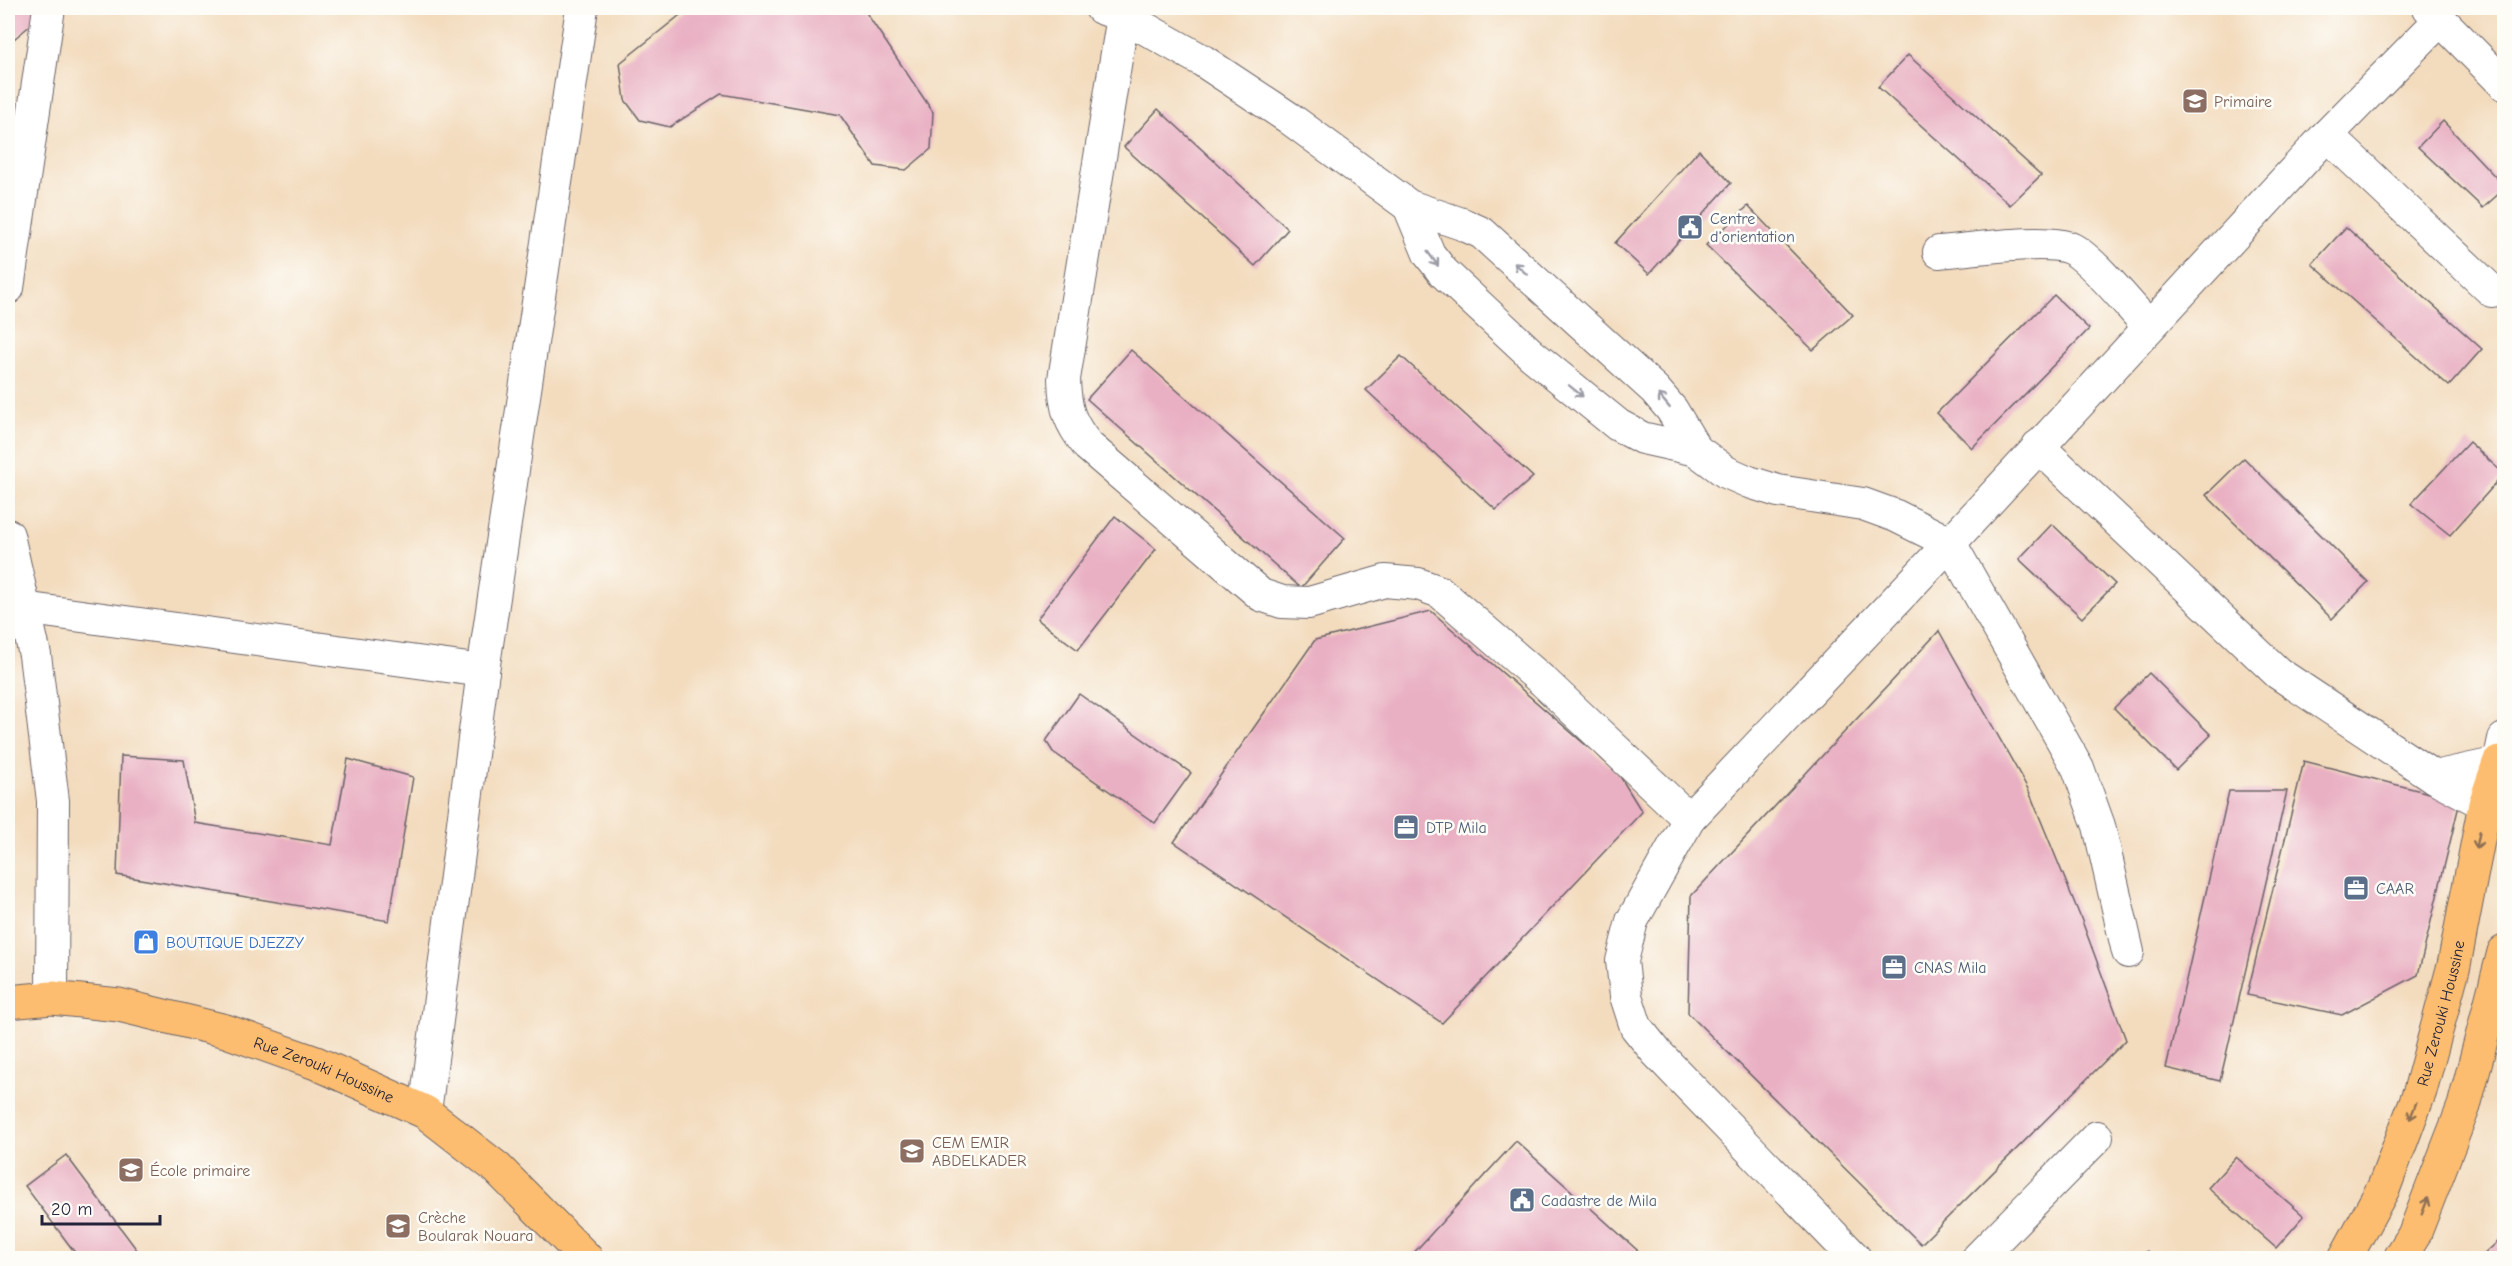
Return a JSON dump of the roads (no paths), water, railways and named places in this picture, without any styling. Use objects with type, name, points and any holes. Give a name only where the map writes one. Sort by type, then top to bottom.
[{"type":"main road","name":"Rue Zerouki Houssine","points":[[2346,1258],[2384,1187],[2420,1091],[2495,806],[2503,755]]},
{"type":"main road","points":[[2400,1258],[2414,1235],[2464,1106],[2503,966]]},
{"type":"main road","name":"Rue Zerouki Houssine","points":[[8,1002],[52,998],[119,1005],[226,1031],[316,1063],[425,1112],[496,1168],[586,1258]]},
{"type":"street","points":[[8,288],[49,8]]},
{"type":"street","points":[[425,1112],[483,671],[582,8]]},
{"type":"street","points":[[1689,819],[1544,682],[1440,592],[1418,584],[1385,581],[1309,603],[1282,602],[1261,596],[1088,446],[1078,433],[1065,404],[1064,378],[1112,12],[1222,74],[1288,118],[1410,206],[1482,233],[1655,390],[1672,410],[1696,450],[1726,472],[1778,491],[1863,504],[1896,516],[1950,543],[2078,768],[2099,826],[2128,952]]},
{"type":"street","points":[[1855,1258],[1657,1053],[1636,1027],[1626,996],[1622,961],[1632,921],[1689,819],[1950,543],[2327,135],[2435,13],[2505,84]]},
{"type":"street","points":[[2327,135],[2492,291]]},
{"type":"street","points":[[1410,206],[1429,254],[1443,272],[1532,355],[1618,425],[1642,438],[1696,450]]},
{"type":"street","points":[[1940,252],[2049,244],[2070,248],[2085,258],[2149,327]]},
{"type":"street","points":[[2038,446],[2278,673],[2434,777],[2495,806]]},
{"type":"street","points":[[8,535],[15,609],[35,655],[53,801],[52,998]]},
{"type":"street","points":[[15,609],[483,671]]},
{"type":"street","points":[[2434,777],[2503,755]]},
{"type":"street","points":[[1978,1258],[2097,1137]]},
{"type":"place","name":"Primaire","points":[[2195,101]]},
{"type":"place","name":"Centre d'orientation","points":[[1690,227]]},
{"type":"place","name":"DTP Mila","points":[[1406,827]]},
{"type":"place","name":"CAAR","points":[[2356,888]]},
{"type":"place","name":"BOUTIQUE DJEZZY","points":[[146,942]]},
{"type":"place","name":"CNAS Mila","points":[[1894,967]]},
{"type":"place","name":"CEM EMIR ABDELKADER","points":[[912,1151]]},
{"type":"place","name":"École primaire","points":[[131,1170]]},
{"type":"place","name":"Cadastre de Mila","points":[[1522,1200]]},
{"type":"place","name":"Crèche Boularak Nouara","points":[[398,1226]]}]
